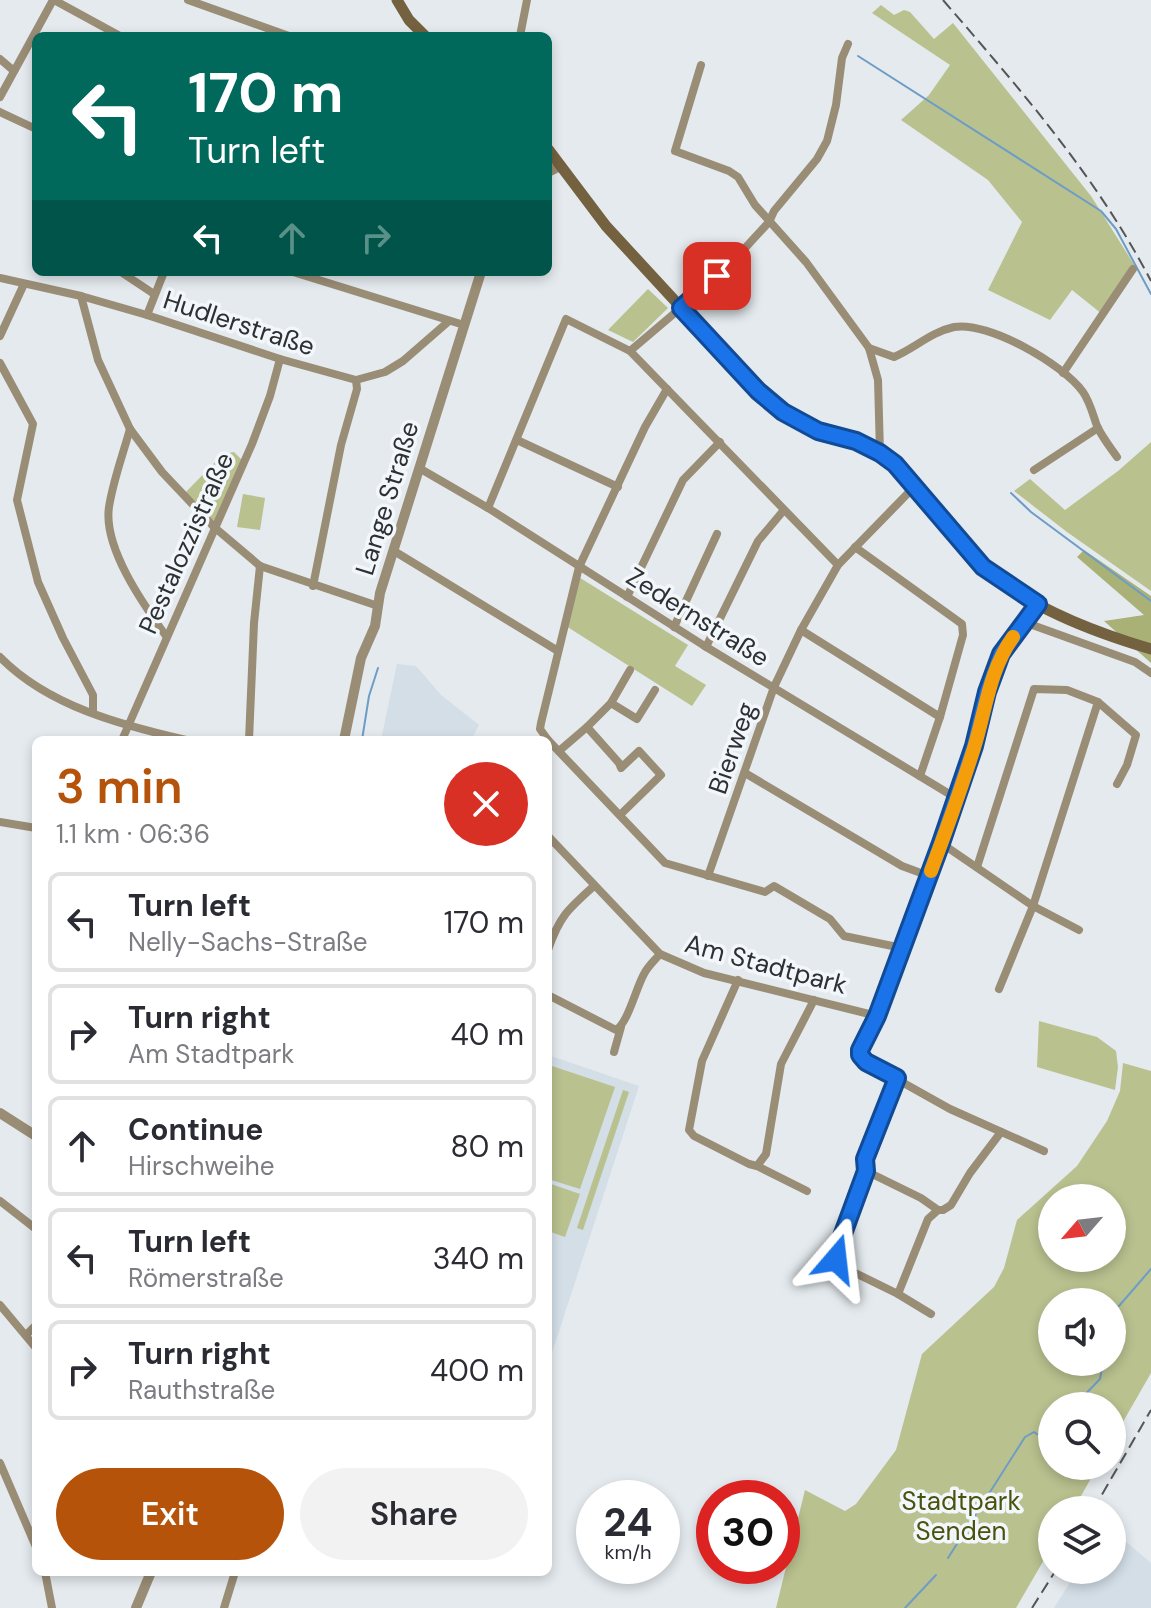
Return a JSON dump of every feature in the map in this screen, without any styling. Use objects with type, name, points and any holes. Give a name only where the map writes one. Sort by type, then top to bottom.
[{"type":"main road","points":[[397,0],[421,32]]},
{"type":"main road","points":[[552,155],[598,218],[758,391],[783,412],[818,431],[856,441],[880,453],[915,486],[983,567],[1038,604],[1097,631],[1151,649]]},
{"type":"street","points":[[35,32],[53,0],[113,32]]},
{"type":"street","points":[[188,0],[278,32]]},
{"type":"street","points":[[521,32],[527,0]]},
{"type":"street","points":[[0,97],[32,38]]},
{"type":"street","points":[[630,351],[723,272],[769,222],[774,211],[817,159],[827,141],[836,105],[842,58],[848,44]]},
{"type":"street","points":[[0,59],[14,71]]},
{"type":"street","points":[[701,65],[675,151],[738,177],[755,205],[806,262],[869,348],[876,364],[878,380],[880,453]]},
{"type":"street","points":[[0,112],[32,127]]},
{"type":"street","points":[[552,170],[560,166]]},
{"type":"street","points":[[1063,373],[1133,269]]},
{"type":"street","points":[[127,276],[154,294]]},
{"type":"street","points":[[147,315],[162,276]]},
{"type":"street","points":[[306,276],[464,325]]},
{"type":"street","name":"Lange Straße","points":[[345,736],[359,669],[375,626],[394,551],[480,276]]},
{"type":"street","name":"Hudlerstraße","points":[[0,278],[81,296],[356,380]]},
{"type":"street","points":[[0,336],[24,284]]},
{"type":"street","points":[[81,296],[98,360],[130,429],[162,472],[214,527],[260,566],[378,606]]},
{"type":"street","points":[[488,508],[566,319],[630,351],[838,565]]},
{"type":"street","points":[[313,586],[341,445],[357,389],[356,380],[385,372],[403,361],[449,321]]},
{"type":"street","points":[[869,348],[894,357],[935,333],[951,328],[971,327],[1000,336],[1027,349],[1063,373],[1084,394],[1098,428],[1117,457]]},
{"type":"street","name":"Pestalozzistraße","points":[[123,736],[256,433],[280,359]]},
{"type":"street","points":[[0,363],[33,424],[17,500],[38,582],[93,695],[93,713]]},
{"type":"street","points":[[545,736],[540,729],[579,567],[645,427],[667,389]]},
{"type":"street","points":[[1034,470],[1098,428]]},
{"type":"street","points":[[130,429],[109,508],[109,531],[114,550],[166,636]]},
{"type":"street","points":[[517,440],[618,487]]},
{"type":"street","points":[[627,597],[683,480],[720,442]]},
{"type":"street","name":"Zedernstraße","points":[[419,468],[956,798]]},
{"type":"street","name":"Bierweg","points":[[708,876],[774,687],[801,630],[838,565],[915,486]]},
{"type":"street","points":[[706,647],[758,541],[784,510]]},
{"type":"street","points":[[674,627],[717,534]]},
{"type":"street","points":[[855,547],[962,624],[960,648],[920,776]]},
{"type":"street","points":[[394,551],[558,651]]},
{"type":"street","points":[[249,736],[260,566]]},
{"type":"street","name":"Am Stadtpark","points":[[552,840],[660,954],[704,973],[877,1016],[941,843],[1001,654],[1038,604]]},
{"type":"street","points":[[1024,622],[1135,662],[1151,673]]},
{"type":"street","points":[[801,630],[940,717]]},
{"type":"street","points":[[0,657],[14,671],[61,699],[127,725],[170,736]]},
{"type":"street","points":[[559,751],[611,703],[630,670]]},
{"type":"street","points":[[977,867],[1034,689],[1067,690],[1098,702],[1136,735],[1127,765],[1117,784]]},
{"type":"street","points":[[611,703],[637,719],[655,690]]},
{"type":"street","points":[[999,989],[1033,906],[1098,702]]},
{"type":"street","points":[[587,727],[621,768],[639,751],[661,775],[620,815]]},
{"type":"street","points":[[552,744],[665,863],[765,892],[774,886],[830,919],[844,936],[902,948]]},
{"type":"street","points":[[745,773],[902,866],[929,876]]},
{"type":"street","points":[[0,822],[32,827]]},
{"type":"street","points":[[941,843],[1033,906],[1079,930]]},
{"type":"street","points":[[552,937],[562,916],[594,886]]},
{"type":"street","points":[[614,1052],[639,982],[660,954]]},
{"type":"street","points":[[738,980],[702,1061],[689,1130],[694,1136],[807,1191]]},
{"type":"street","points":[[552,997],[606,1027],[616,1030],[621,1027]]},
{"type":"street","points":[[757,1166],[766,1154],[781,1064],[814,1000]]},
{"type":"street","points":[[877,1016],[860,1055],[866,1062],[950,1109],[1044,1151]]},
{"type":"street","points":[[897,1078],[865,1159],[866,1171],[836,1259],[849,1270],[931,1314]]},
{"type":"street","points":[[0,1113],[32,1133]]},
{"type":"street","points":[[898,1294],[928,1219],[938,1210],[951,1205],[970,1173],[1001,1132]]},
{"type":"street","points":[[866,1171],[921,1198],[938,1210]]},
{"type":"street","points":[[0,1201],[32,1226]]},
{"type":"street","points":[[0,1305],[32,1343]]},
{"type":"street","points":[[26,1335],[32,1329]]},
{"type":"street","points":[[0,1463],[32,1538]]},
{"type":"street","points":[[46,1576],[52,1608]]},
{"type":"street","points":[[136,1608],[149,1576]]},
{"type":"street","points":[[224,1608],[234,1576]]},
{"type":"shaded area","points":[[397,664],[416,666],[441,695],[479,725],[473,736],[382,736]]},
{"type":"shaded area","points":[[552,1056],[639,1086],[552,1353]]},
{"type":"shaded area","points":[[1126,1542],[1151,1563],[1151,1608],[1054,1608],[1069,1584],[1126,1584]]},
{"type":"green space","points":[[881,5],[894,15],[904,10],[910,12],[934,39],[953,23],[1091,196],[1135,266],[1102,314],[1072,290],[1050,320],[988,290],[1022,222],[988,180],[901,120],[929,95],[950,65],[872,13]]},
{"type":"green space","points":[[648,289],[668,308],[633,342],[608,330]]},
{"type":"green space","points":[[1151,442],[1151,591],[1014,491],[1030,479],[1065,510]]},
{"type":"green space","points":[[234,452],[243,461],[214,525],[184,494],[223,454]]},
{"type":"green space","points":[[243,494],[265,498],[260,530],[237,527]]},
{"type":"green space","points":[[1084,550],[1151,596],[1151,663],[1104,621],[1144,615],[1077,557]]},
{"type":"green space","points":[[577,576],[688,645],[675,666],[706,685],[692,706],[566,626]]},
{"type":"green space","points":[[1039,1021],[1097,1037],[1116,1051],[1118,1067],[1115,1090],[1037,1067]]},
{"type":"green space","name":"Stadtpark Senden","points":[[1123,1063],[1151,1071],[1151,1373],[1126,1417],[1126,1392],[1038,1392],[1038,1480],[1090,1480],[1081,1496],[1038,1496],[1038,1570],[1016,1608],[776,1608],[782,1584],[800,1584],[800,1510],[805,1490],[845,1511],[856,1504],[896,1450],[922,1354],[994,1287],[1004,1268],[1017,1220],[1038,1201],[1038,1272],[1126,1272],[1126,1184],[1057,1184],[1077,1166],[1107,1121],[1120,1091]]},
{"type":"green space","points":[[552,1066],[615,1087],[580,1189],[552,1180]]},
{"type":"green space","points":[[623,1090],[629,1092],[583,1230],[577,1228]]},
{"type":"green space","points":[[552,1184],[580,1194],[565,1237],[552,1232]]},
{"type":"waterway","points":[[858,56],[1101,211],[1116,229],[1151,294]]},
{"type":"waterway","points":[[1011,493],[1031,512],[1151,601]]},
{"type":"waterway","points":[[363,736],[369,696],[378,668]]},
{"type":"waterway","points":[[1126,1298],[1151,1269]]},
{"type":"waterway","points":[[1087,1392],[1101,1376]]},
{"type":"waterway","points":[[948,1558],[1025,1437],[1034,1432],[1038,1435]]},
{"type":"waterway","points":[[905,1608],[936,1575]]},
{"type":"railway","points":[[943,0],[1055,134],[1106,206],[1151,281]]},
{"type":"railway","points":[[1101,1496],[1151,1410]]},
{"type":"railway","points":[[1032,1608],[1047,1584]]},
{"type":"slow traffic","points":[[931,871],[974,746],[987,692],[1001,654],[1013,637]]},
{"type":"route","points":[[717,276],[681,308],[758,391],[800,423],[856,441],[895,464],[983,567],[1038,604],[1001,654],[941,843],[877,1016],[860,1050],[866,1062],[897,1078],[865,1159],[863,1182],[836,1259]]}]
